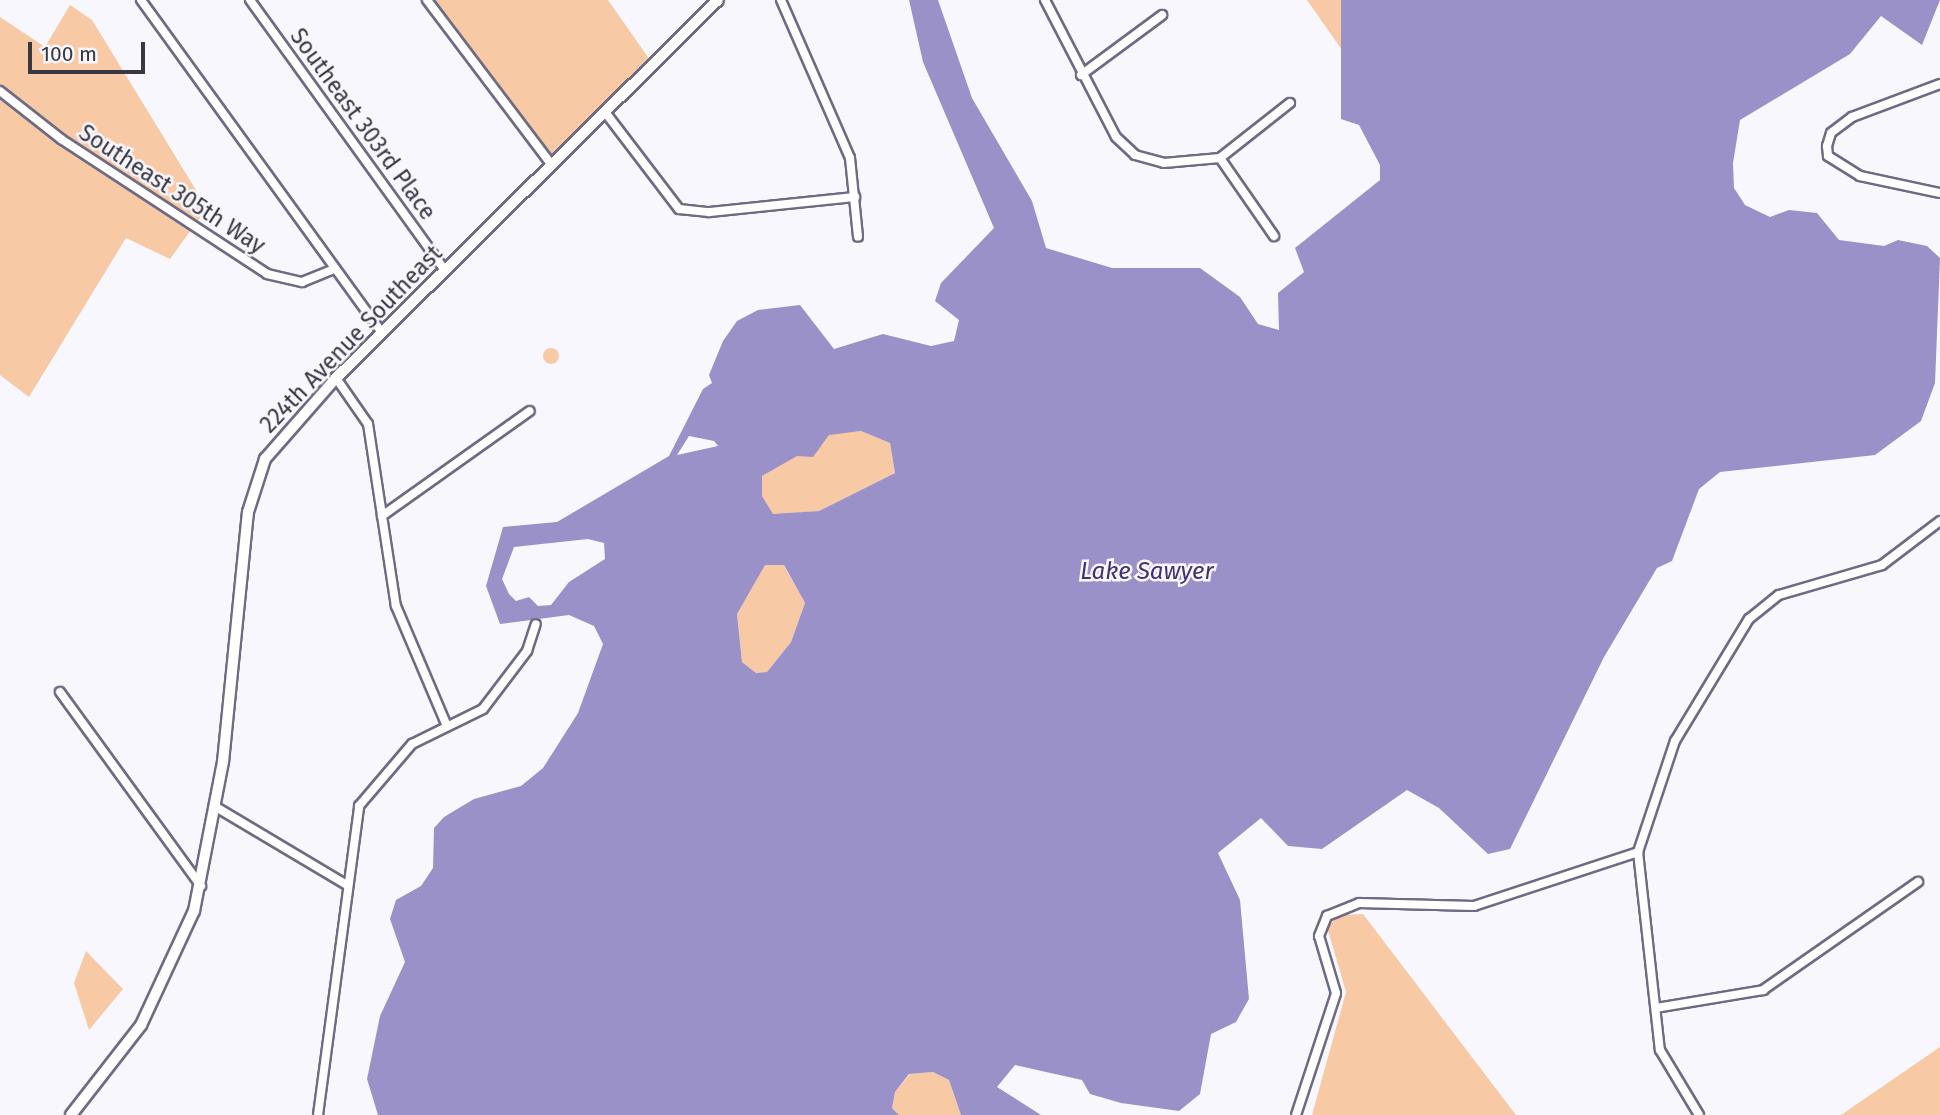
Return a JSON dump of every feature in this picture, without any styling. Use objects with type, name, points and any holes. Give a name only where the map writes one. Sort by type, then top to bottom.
[{"type":"street","points":[[141,0],[382,332]]},
{"type":"street","name":"Southeast 303rd Place","points":[[250,0],[445,270]]},
{"type":"street","points":[[427,0],[551,164]]},
{"type":"street","name":"224th Avenue Southeast","points":[[71,1115],[141,1025],[180,948],[201,886],[216,807],[252,490],[279,438],[382,332],[718,0]]},
{"type":"street","points":[[781,0],[835,113],[855,197],[858,237]]},
{"type":"street","points":[[1045,0],[1081,75],[1116,137],[1135,155],[1164,163],[1220,158],[1290,103]]},
{"type":"street","points":[[1081,75],[1162,15]]},
{"type":"street","points":[[1940,84],[1852,117],[1830,133],[1827,146],[1828,156],[1860,176],[1940,193]]},
{"type":"street","name":"Southeast 305th Way","points":[[0,91],[61,139],[267,274],[302,282],[334,269]]},
{"type":"street","points":[[605,113],[679,209],[709,212],[855,197]]},
{"type":"street","points":[[1220,158],[1274,236]]},
{"type":"street","points":[[336,378],[368,424],[396,606],[447,726]]},
{"type":"street","points":[[382,516],[530,411]]},
{"type":"street","points":[[1699,1115],[1660,1050],[1638,852],[1675,741],[1749,619],[1779,595],[1882,565],[1940,521]]},
{"type":"street","points":[[318,1115],[359,806],[412,744],[483,709],[506,684],[536,624]]},
{"type":"street","points":[[60,692],[201,886]]},
{"type":"street","points":[[216,807],[347,885]]},
{"type":"street","points":[[1296,1115],[1336,993],[1318,924],[1359,902],[1474,906],[1638,852]]},
{"type":"street","points":[[1656,1008],[1763,990],[1919,882]]},
{"type":"shaded area","points":[[434,0],[608,0],[650,60],[551,164]]},
{"type":"shaded area","points":[[1307,0],[1341,0],[1342,50]]},
{"type":"shaded area","points":[[70,5],[92,20],[207,208],[170,259],[126,238],[29,397],[0,375],[0,17],[45,47]]},
{"type":"shaded area","points":[[551,348],[557,350],[557,362],[551,364],[545,362],[543,356],[545,350]]},
{"type":"shaded area","points":[[861,431],[890,443],[895,473],[819,511],[773,515],[762,496],[762,476],[829,434]]},
{"type":"shaded area","points":[[765,564],[783,564],[805,603],[791,642],[767,672],[756,673],[742,662],[737,614]]},
{"type":"shaded area","points":[[1363,914],[1516,1115],[1312,1115],[1346,992],[1327,927],[1340,915]]},
{"type":"shaded area","points":[[86,951],[123,989],[89,1030],[74,983]]},
{"type":"shaded area","points":[[1940,1047],[1940,1115],[1841,1115]]},
{"type":"shaded area","points":[[933,1072],[949,1080],[961,1115],[899,1115],[892,1108],[895,1092],[910,1074]]},
{"type":"water","name":"Lake Sawyer","points":[[909,0],[938,0],[972,98],[1032,201],[1046,248],[1112,268],[1200,268],[1240,297],[1258,324],[1279,330],[1278,293],[1304,272],[1295,248],[1380,180],[1380,165],[1359,125],[1341,119],[1341,0],[1940,0],[1922,45],[1881,16],[1850,54],[1740,120],[1733,163],[1734,188],[1745,205],[1770,217],[1789,210],[1817,213],[1839,240],[1884,246],[1898,240],[1927,246],[1940,258],[1935,383],[1921,421],[1875,455],[1720,472],[1699,489],[1672,561],[1657,568],[1604,657],[1510,849],[1488,854],[1439,808],[1407,790],[1322,849],[1288,846],[1261,818],[1218,853],[1240,900],[1249,999],[1236,1022],[1211,1034],[1200,1094],[1179,1111],[1121,1103],[1090,1094],[1082,1080],[1015,1065],[997,1087],[1041,1115],[961,1115],[949,1080],[933,1072],[909,1074],[895,1092],[892,1108],[899,1115],[378,1115],[367,1079],[380,1016],[405,962],[390,919],[396,900],[421,886],[433,868],[434,828],[444,817],[474,799],[521,786],[543,768],[578,713],[603,644],[594,626],[569,615],[500,624],[486,586],[503,527],[557,522],[669,456],[703,389],[712,383],[709,375],[723,341],[737,321],[758,310],[800,305],[834,349],[883,334],[931,346],[954,341],[959,320],[935,301],[941,283],[994,228],[923,62]],"holes":[[[861,431],[890,443],[895,473],[819,511],[773,514],[762,496],[762,476],[797,456],[813,457],[829,435]],[[689,436],[714,441],[718,446],[677,455]],[[588,539],[604,543],[605,559],[569,582],[551,605],[538,606],[529,597],[516,601],[509,594],[502,579],[514,547]],[[765,565],[784,565],[805,603],[791,642],[767,672],[756,673],[742,662],[737,614]]]}]
